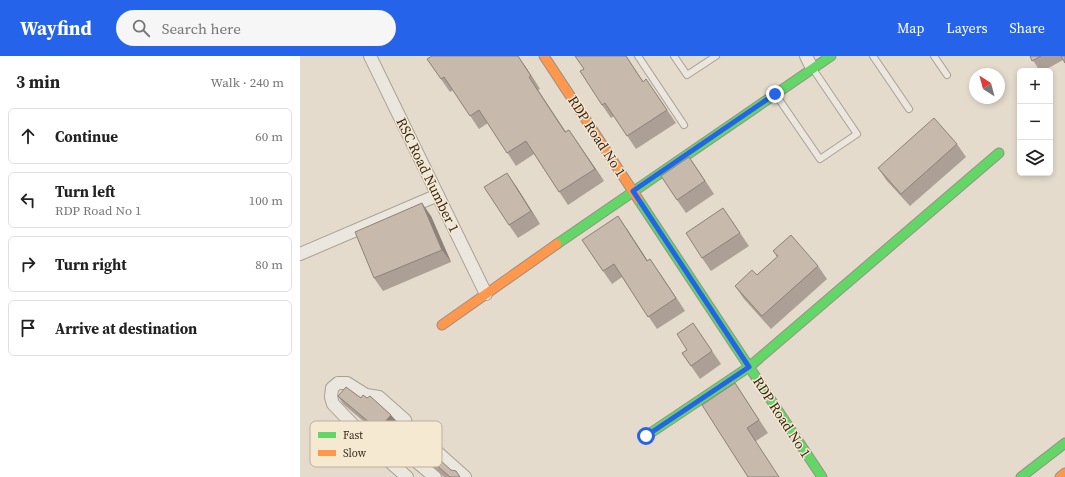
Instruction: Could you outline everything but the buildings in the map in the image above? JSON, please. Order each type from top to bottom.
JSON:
[{"type":"street","name":"RSC Road Number 1","points":[[370,56],[486,294]]},
{"type":"street","name":"RDP Road No 1","points":[[544,56],[822,477]]},
{"type":"street","points":[[806,56],[812,68]]},
{"type":"street","points":[[442,325],[633,191],[831,56]]},
{"type":"street","points":[[646,436],[749,367],[999,153]]},
{"type":"street","points":[[300,254],[438,195]]},
{"type":"street","points":[[349,421],[333,404],[331,397],[332,388],[338,383],[347,383],[366,394],[379,397],[405,421]]},
{"type":"street","points":[[1021,477],[1065,443]]},
{"type":"street","points":[[442,456],[465,477]]},
{"type":"street","points":[[393,467],[402,476]]},
{"type":"street","points":[[423,467],[435,477]]},
{"type":"street","points":[[1060,477],[1065,473]]},
{"type":"lane","points":[[638,56],[684,125]]},
{"type":"lane","points":[[674,56],[687,75],[716,56]]},
{"type":"lane","points":[[873,56],[909,109]]},
{"type":"lane","points":[[934,56],[947,75]]},
{"type":"lane","points":[[775,94],[820,159],[857,134],[812,68]]},
{"type":"traffic: fast","points":[[557,244],[831,56]]},
{"type":"traffic: fast","points":[[646,436],[749,367],[999,153]]},
{"type":"traffic: fast","points":[[638,199],[822,477]]},
{"type":"traffic: fast","points":[[1021,477],[1065,443]]},
{"type":"traffic: slow","points":[[544,56],[638,199]]},
{"type":"traffic: slow","points":[[442,325],[557,244]]},
{"type":"traffic: slow","points":[[1060,477],[1065,473]]},
{"type":"route","points":[[646,436],[749,367],[633,191],[775,94]]}]
